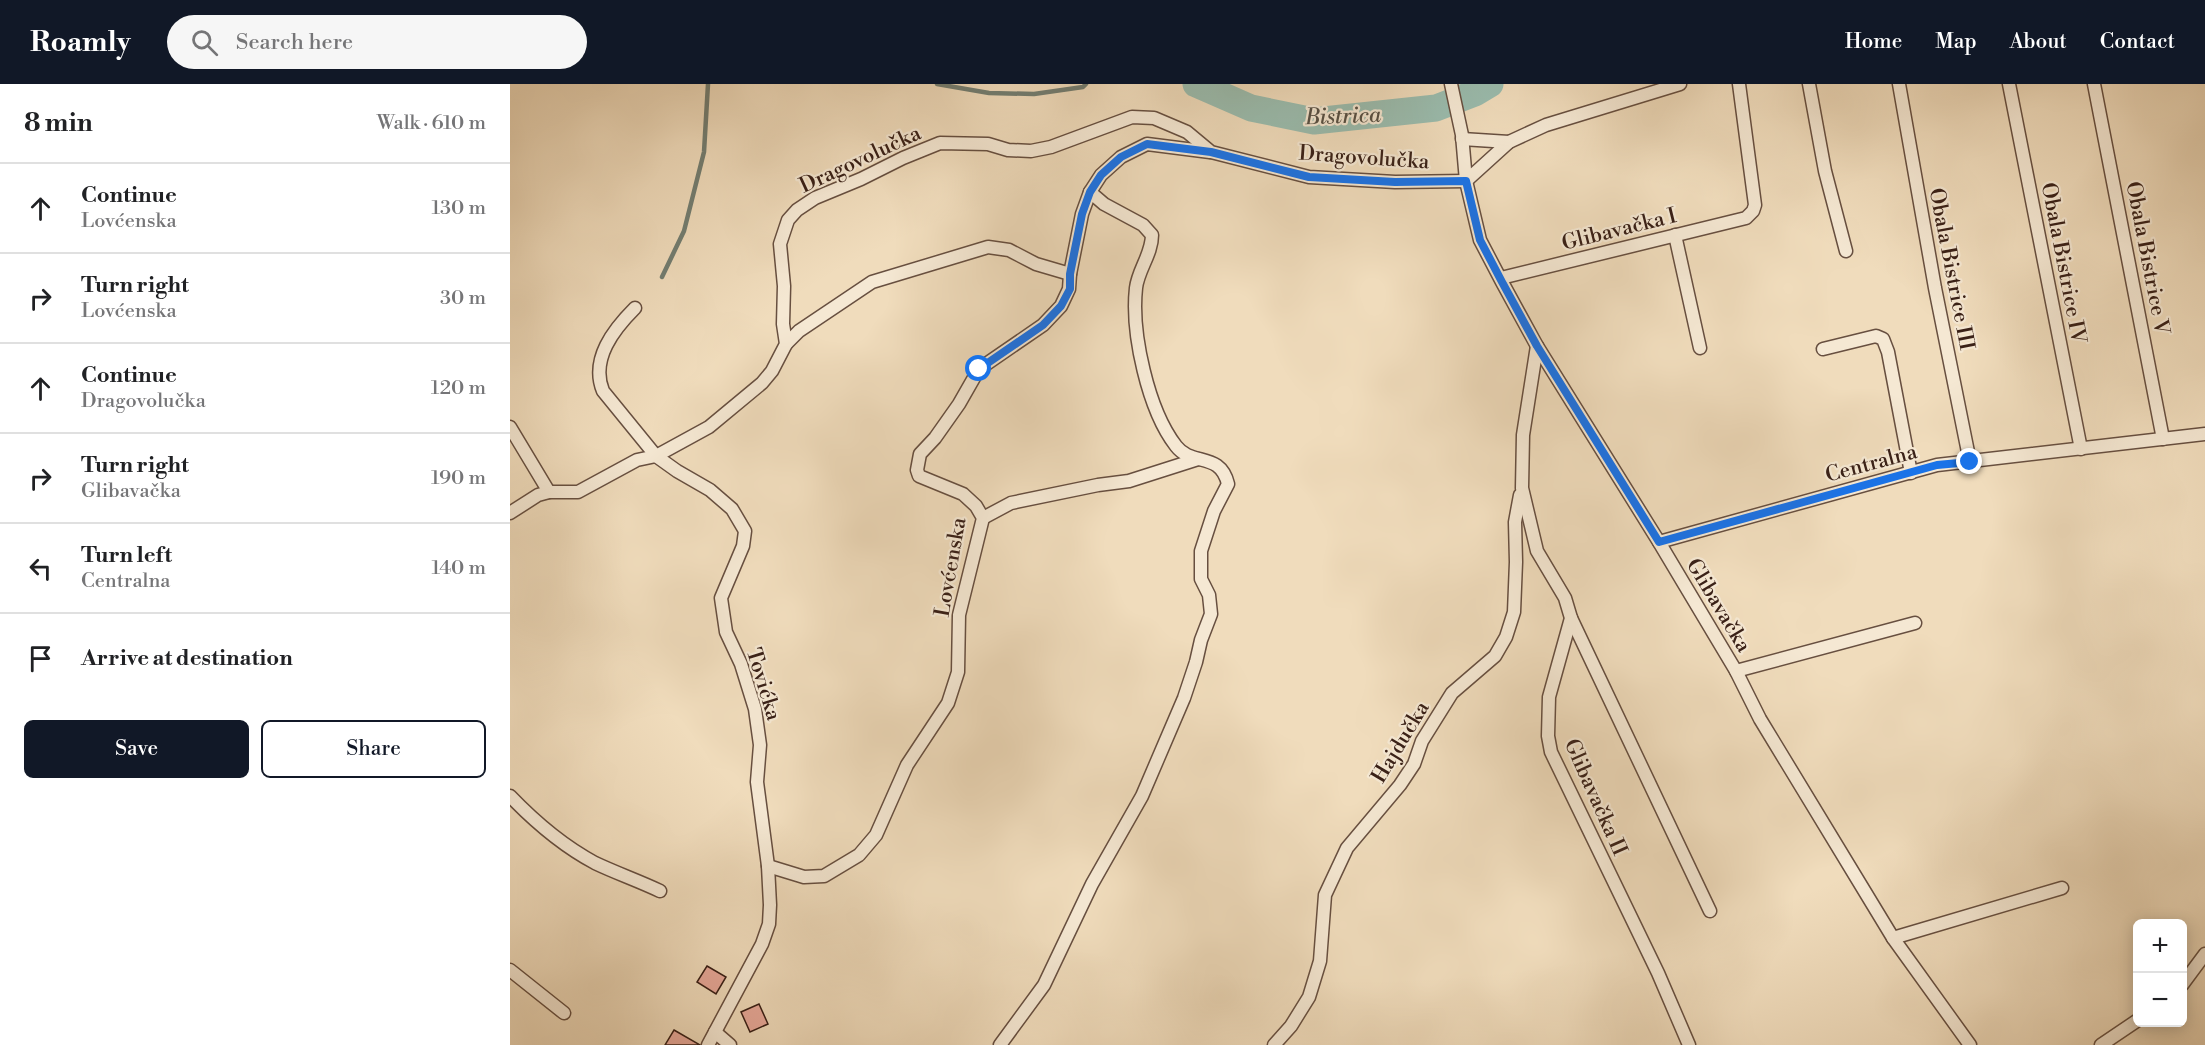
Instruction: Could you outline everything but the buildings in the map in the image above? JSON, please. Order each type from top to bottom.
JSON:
[{"type":"street","name":"Glibavačka","points":[[1451,84],[1462,137],[1466,181],[1480,240],[1537,346],[1659,542],[1736,671],[1760,719],[1893,938],[1970,1045]]},
{"type":"street","points":[[1466,181],[1509,142],[1546,125],[1680,84]]},
{"type":"street","name":"Glibavačka I","points":[[1501,278],[1746,218],[1753,212],[1755,205],[1739,84]]},
{"type":"street","points":[[1809,84],[1825,171],[1846,251]]},
{"type":"street","name":"Obala Bistrice III","points":[[1899,84],[1935,288],[1970,462]]},
{"type":"street","name":"Obala Bistrice IV","points":[[2009,84],[2080,449]]},
{"type":"street","name":"Obala Bistrice V","points":[[2094,84],[2163,439]]},
{"type":"street","name":"Dragovolučka","points":[[786,344],[780,244],[788,220],[796,210],[815,198],[940,143],[988,144],[1008,150],[1031,151],[1051,147],[1132,117],[1154,118],[1186,132],[1211,152],[1309,177],[1395,182],[1466,181]]},
{"type":"street","points":[[1462,137],[1509,142]]},
{"type":"street","name":"Lovćenska","points":[[768,866],[804,877],[824,876],[859,855],[876,835],[907,765],[948,703],[958,672],[959,615],[983,518],[976,506],[963,494],[919,476],[917,470],[920,454],[935,438],[959,404],[979,369],[1052,317],[1070,289],[1070,274],[1082,214],[1090,192],[1101,175],[1121,157],[1147,144],[1211,152]]},
{"type":"street","points":[[1000,1045],[1044,985],[1070,926],[1142,796],[1184,698],[1201,639],[1211,614],[1209,595],[1202,579],[1201,551],[1214,511],[1228,484],[1226,475],[1220,468],[1210,461],[1189,456],[1177,447],[1156,412],[1141,355],[1135,313],[1136,285],[1149,253],[1152,235],[1143,225],[1104,204],[1090,192]]},
{"type":"street","points":[[1675,235],[1700,348]]},
{"type":"street","points":[[510,513],[538,495],[549,492],[578,492],[637,460],[656,456],[709,427],[762,383],[772,371],[786,344],[799,331],[873,282],[988,247],[1009,250],[1036,264],[1070,274]]},
{"type":"street","points":[[635,308],[612,333],[604,349],[599,369],[599,381],[603,390],[656,456]]},
{"type":"street","points":[[1823,349],[1876,336],[1882,339],[1888,352],[1911,472]]},
{"type":"street","points":[[1537,346],[1523,435],[1522,488],[1537,551],[1565,598],[1571,618],[1710,911]]},
{"type":"street","points":[[510,427],[549,492]]},
{"type":"street","name":"Centralna","points":[[1659,542],[1937,465],[2205,434]]},
{"type":"street","name":"Tovićka","points":[[656,456],[717,496],[732,509],[745,531],[743,546],[721,598],[726,632],[741,664],[755,709],[760,745],[757,782],[768,866],[769,924],[762,944],[708,1045]]},
{"type":"street","points":[[983,518],[1011,503],[1129,481],[1199,459]]},
{"type":"street","name":"Hajdučka","points":[[1274,1045],[1291,1026],[1309,997],[1320,961],[1325,895],[1347,848],[1405,778],[1414,764],[1422,741],[1452,693],[1495,656],[1506,637],[1514,612],[1515,522],[1522,488]]},
{"type":"street","name":"Glibavačka II","points":[[1571,618],[1549,697],[1548,736],[1551,752],[1658,973],[1689,1045]]},
{"type":"street","points":[[1736,671],[1915,623]]},
{"type":"street","points":[[510,796],[535,821],[571,848],[594,862],[660,891]]},
{"type":"street","points":[[1893,938],[2062,888]]},
{"type":"street","points":[[2187,978],[2205,954]]},
{"type":"street","points":[[510,970],[564,1013]]},
{"type":"street","points":[[2101,1045],[2133,1023]]},
{"type":"street","points":[[715,1032],[730,1045]]},
{"type":"waterway","points":[[662,277],[684,231],[704,152],[708,84]]},
{"type":"waterway","points":[[937,84],[989,93],[1034,94],[1083,87],[1086,84]]},
{"type":"waterway","name":"Bistrica","points":[[1196,84],[1251,108],[1314,121],[1436,108],[1475,93],[1490,84]]},
{"type":"route","points":[[979,369],[1043,325],[1061,306],[1070,289],[1070,274],[1082,214],[1090,192],[1101,175],[1121,157],[1147,144],[1211,152],[1309,177],[1395,182],[1466,181],[1480,240],[1502,282],[1537,346],[1659,542],[1937,465],[1970,462]]}]
